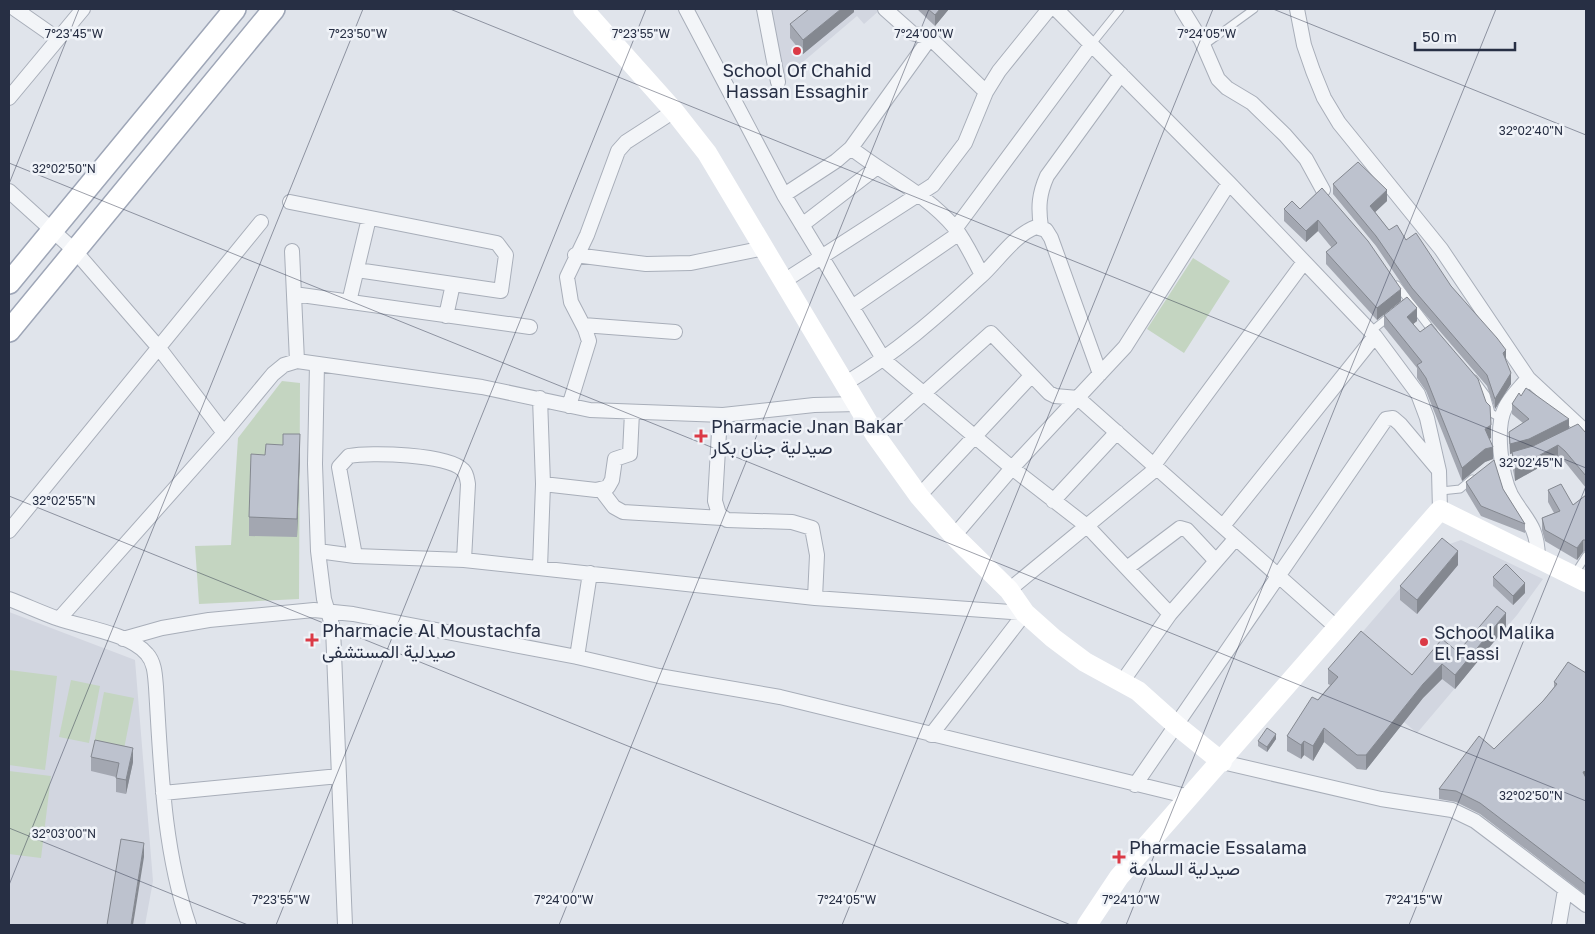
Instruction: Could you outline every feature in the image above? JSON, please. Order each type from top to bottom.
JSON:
[{"type":"main road","points":[[9,283],[236,9]]},
{"type":"main road","points":[[9,331],[274,9]]},
{"type":"street","points":[[15,9],[58,38]]},
{"type":"street","points":[[9,98],[83,9]]},
{"type":"street","points":[[584,9],[674,111],[706,153],[876,436],[919,496],[954,536],[1009,590],[1025,613],[1069,651],[1138,691],[1176,726],[1222,762],[1381,799],[1463,814],[1475,821],[1586,905]]},
{"type":"street","points":[[688,9],[784,195],[884,360],[1012,468],[1088,526],[1170,614]]},
{"type":"street","points":[[764,9],[778,82]]},
{"type":"street","points":[[885,9],[912,32],[930,38],[986,92]]},
{"type":"street","points":[[784,281],[933,185],[965,143],[986,92],[999,71],[1049,9]]},
{"type":"street","points":[[1056,9],[1229,183],[1373,334],[1418,394],[1427,418],[1439,471],[1441,500],[1222,762],[1119,877],[1087,925]]},
{"type":"street","points":[[1182,9],[1203,46],[1218,79],[1227,88],[1252,103],[1285,135],[1306,159],[1326,194]]},
{"type":"street","points":[[1297,9],[1304,46],[1313,72],[1331,111],[1364,156],[1412,210],[1441,249],[1528,378],[1581,431]]},
{"type":"street","points":[[784,195],[836,161],[851,148],[930,38]]},
{"type":"street","points":[[852,308],[957,232],[1091,45]]},
{"type":"street","points":[[1041,227],[1038,206],[1040,193],[1048,176],[1121,74]]},
{"type":"street","points":[[569,406],[588,346],[589,336],[571,302],[567,277],[587,235],[618,151],[626,142],[674,111]]},
{"type":"street","points":[[851,148],[876,168],[920,195],[957,232],[982,275]]},
{"type":"street","points":[[802,226],[876,168]]},
{"type":"street","points":[[954,536],[1012,468],[1124,348],[1229,183]]},
{"type":"street","points":[[9,192],[54,230],[75,251],[159,348],[224,433]]},
{"type":"street","points":[[290,202],[497,243],[506,255],[501,291],[357,270]]},
{"type":"street","points":[[349,302],[369,218]]},
{"type":"street","points":[[9,531],[261,222]]},
{"type":"street","points":[[846,384],[884,360],[982,275],[1031,229],[1041,227],[1046,230],[1051,238],[1100,374]]},
{"type":"street","points":[[576,255],[646,264],[691,263],[764,248]]},
{"type":"street","points":[[292,251],[297,361]]},
{"type":"street","points":[[1009,590],[1088,526],[1155,467],[1304,262]]},
{"type":"street","points":[[446,316],[453,284]]},
{"type":"street","points":[[294,294],[530,328]]},
{"type":"street","points":[[584,326],[675,332]]},
{"type":"street","points":[[876,436],[991,333],[1031,376],[1055,396],[1078,398],[1336,627]]},
{"type":"street","points":[[1223,526],[1373,334]]},
{"type":"street","points":[[59,619],[224,433],[273,374],[284,364],[297,361],[317,364],[540,398],[590,410],[720,415],[814,405],[858,404]]},
{"type":"street","points":[[317,364],[315,464],[318,551],[324,599],[330,612],[333,628],[345,925]]},
{"type":"street","points":[[919,496],[1031,376]]},
{"type":"street","points":[[1528,378],[1505,407],[1502,418],[1502,462],[1504,475],[1511,494],[1535,532],[1538,557]]},
{"type":"street","points":[[540,398],[544,484],[540,568]]},
{"type":"street","points":[[544,484],[601,490],[608,487],[612,482],[615,459],[630,454],[632,412]]},
{"type":"street","points":[[720,415],[715,501],[717,511],[722,518]]},
{"type":"street","points":[[1135,785],[1386,420],[1393,418],[1400,424],[1439,471]]},
{"type":"street","points":[[1053,501],[1117,432]]},
{"type":"street","points":[[355,556],[339,467],[349,456],[371,454],[447,461],[463,469],[467,476],[468,484],[464,560]]},
{"type":"street","points":[[601,490],[614,507],[623,512],[722,518],[738,522],[792,522],[812,528],[816,555],[815,598]]},
{"type":"street","points":[[1441,500],[1538,557],[1580,578]]},
{"type":"street","points":[[1127,568],[1180,528],[1187,530],[1216,561]]},
{"type":"street","points":[[1122,682],[1170,614],[1236,538]]},
{"type":"street","points":[[318,551],[355,556],[464,560],[815,598],[1025,613]]},
{"type":"street","points":[[577,657],[590,573]]},
{"type":"street","points":[[9,599],[59,619],[123,639],[147,653],[154,668],[169,847],[179,895],[189,925]]},
{"type":"street","points":[[123,639],[162,628],[210,620],[314,610],[379,618],[577,657],[659,676],[780,697],[1190,797]]},
{"type":"street","points":[[931,735],[1025,613]]},
{"type":"street","points":[[163,793],[340,776]]},
{"type":"street","points":[[1559,925],[1565,890]]},
{"type":"lane","points":[[1091,45],[1120,9]]},
{"type":"lane","points":[[1203,46],[1254,9]]},
{"type":"lane","points":[[1390,276],[1408,302],[1438,338]]},
{"type":"lane","points":[[1400,308],[1408,302]]},
{"type":"lane","points":[[1373,334],[1393,314]]},
{"type":"lane","points":[[1466,370],[1483,389],[1491,413],[1502,418]]},
{"type":"lane","points":[[1441,500],[1460,489],[1481,472]]},
{"type":"lane","points":[[1580,578],[1586,556]]},
{"type":"shaded area","name":"School Of Chahid Hassan Essaghir","points":[[769,9],[881,9],[864,24],[857,16],[784,78]]},
{"type":"shaded area","name":"School Malika El Fassi","points":[[1461,540],[1543,579],[1517,615],[1417,733],[1335,664],[1433,550]]},
{"type":"shaded area","points":[[9,612],[135,660],[153,881],[145,925],[9,925]]},
{"type":"green space","points":[[1193,258],[1230,281],[1184,353],[1147,329]]},
{"type":"green space","points":[[282,381],[300,383],[299,599],[199,604],[195,546],[231,545],[238,438]]},
{"type":"green space","points":[[9,670],[57,676],[45,770],[9,765]]},
{"type":"green space","points":[[71,680],[100,686],[89,743],[59,737]]},
{"type":"green space","points":[[104,692],[134,698],[123,754],[93,749]]},
{"type":"green space","points":[[9,771],[51,776],[41,858],[9,854]]},
{"type":"building","points":[[809,9],[841,9],[803,40],[790,24]]},
{"type":"building","points":[[928,9],[940,9],[935,15]]},
{"type":"building","points":[[1358,162],[1387,190],[1370,206],[1389,230],[1397,225],[1406,240],[1416,233],[1451,286],[1506,350],[1503,353],[1511,373],[1495,399],[1487,375],[1412,288],[1376,236],[1333,184]]},
{"type":"building","points":[[1322,188],[1368,241],[1401,289],[1377,308],[1326,252],[1337,243],[1318,220],[1306,231],[1284,209],[1292,201],[1300,209]]},
{"type":"building","points":[[1407,297],[1417,308],[1407,317],[1420,332],[1431,324],[1478,379],[1486,402],[1490,406],[1491,425],[1485,429],[1493,447],[1485,449],[1462,468],[1426,378],[1417,365],[1422,362],[1384,315]]},
{"type":"building","points":[[1526,388],[1569,419],[1529,439],[1510,444],[1509,432],[1529,419],[1512,404],[1519,393],[1521,396]]},
{"type":"building","points":[[1578,424],[1586,433],[1586,476],[1558,445],[1515,469],[1512,452],[1533,446]]},
{"type":"building","points":[[283,434],[300,434],[297,519],[249,517],[251,454],[265,455],[266,444],[283,445]]},
{"type":"building","points":[[1494,460],[1503,489],[1525,524],[1481,506],[1466,482]]},
{"type":"building","points":[[1561,484],[1573,505],[1586,495],[1586,540],[1583,540],[1577,548],[1545,530],[1542,518],[1560,511],[1548,490]]},
{"type":"building","points":[[1442,538],[1458,551],[1417,600],[1400,586]]},
{"type":"building","points":[[1506,564],[1525,583],[1513,596],[1493,577]]},
{"type":"building","points":[[1497,606],[1506,613],[1455,675],[1442,664],[1423,684],[1366,755],[1357,755],[1324,728],[1313,746],[1304,741],[1301,745],[1287,736],[1312,697],[1318,700],[1338,677],[1328,669],[1361,631],[1412,675],[1442,639],[1458,652]]},
{"type":"building","points":[[1568,662],[1586,673],[1586,771],[1583,772],[1586,778],[1586,884],[1480,803],[1456,791],[1439,789],[1479,736],[1494,749],[1543,701],[1557,684],[1554,682]]},
{"type":"building","points":[[1267,728],[1276,734],[1267,747],[1258,741]]},
{"type":"building","points":[[95,740],[133,748],[126,780],[116,778],[119,763],[91,757]]},
{"type":"building","points":[[121,839],[144,843],[131,925],[107,925]]},
{"type":"place","name":"School Of Chahid Hassan Essaghir","points":[[797,51]]},
{"type":"place","name":"Pharmacie Jnan Bakar صيدلية جنان بكار","points":[[701,436]]},
{"type":"place","name":"Pharmacie Al Moustachfa صيدلية المستشفى","points":[[312,640]]},
{"type":"place","name":"School Malika El Fassi","points":[[1424,642]]},
{"type":"place","name":"Pharmacie Essalama صيدلية السلامة","points":[[1119,857]]}]
